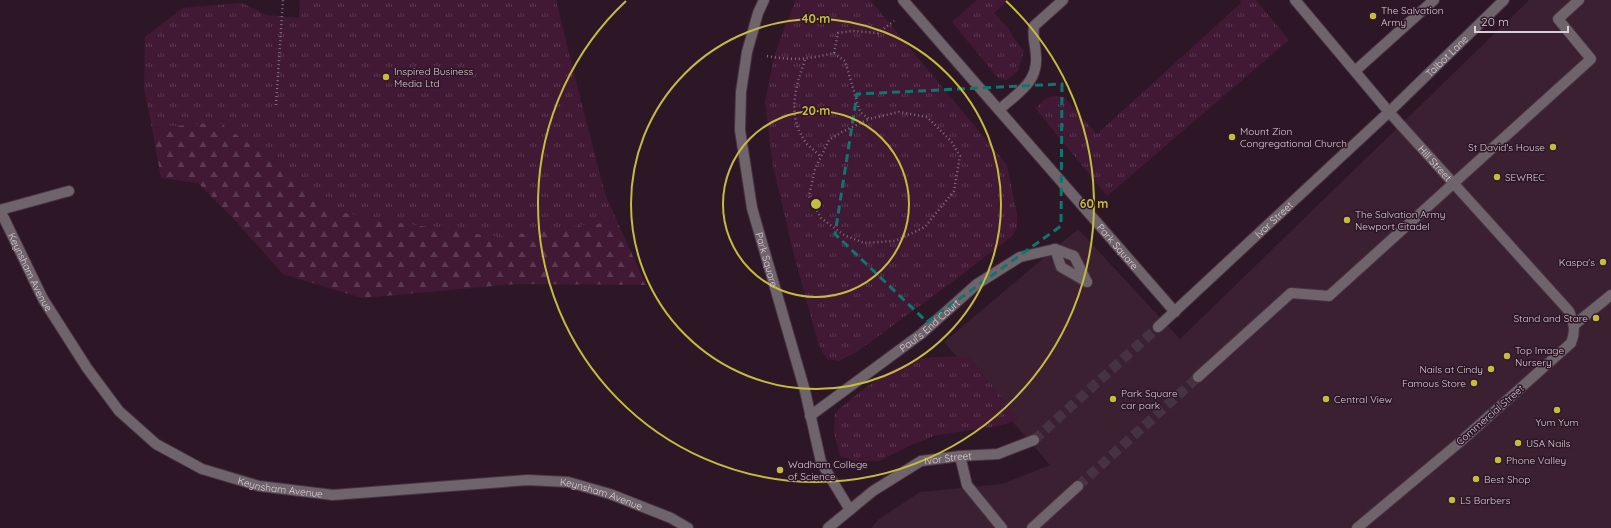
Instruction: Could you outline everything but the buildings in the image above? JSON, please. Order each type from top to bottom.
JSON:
[{"type":"street","name":"Park Square","points":[[764,0],[758,13],[747,52],[741,92],[740,130],[752,208],[805,391],[821,462],[850,510]]},
{"type":"street","name":"Park Square","points":[[903,0],[1175,312]]},
{"type":"street","points":[[999,110],[1024,88],[1034,76],[1036,58],[1033,41],[1034,26],[1063,0]]},
{"type":"street","name":"Hill Street","points":[[1295,0],[1389,112],[1454,182],[1569,311],[1574,325]]},
{"type":"street","points":[[1355,71],[1434,0]]},
{"type":"street","name":"Talbot Lane","points":[[1389,112],[1504,0]]},
{"type":"street","points":[[1198,377],[1291,293],[1329,296],[1591,59],[1558,19],[1580,0]]},
{"type":"street","name":"Ivor Street","points":[[1158,327],[1389,112]]},
{"type":"street","name":"Keynsham Avenue","points":[[70,191],[0,210],[43,299],[87,368],[119,411],[156,444],[202,469],[259,486],[333,495],[528,480],[568,482],[610,494],[671,518],[688,528]]},
{"type":"street","points":[[1054,249],[1074,256],[1087,282],[1061,267],[1054,249]]},
{"type":"street","name":"Paul's End Court","points":[[810,416],[921,334],[977,284],[1020,257],[1054,249]]},
{"type":"street","points":[[1574,325],[1611,295]]},
{"type":"street","name":"Commercial Street","points":[[1357,528],[1460,442],[1571,343],[1574,334],[1574,325]]},
{"type":"street","name":"Ivor Street","points":[[828,528],[873,491],[921,462],[960,456],[998,454],[1034,440]]},
{"type":"street","points":[[960,456],[966,485],[1002,528]]},
{"type":"street","points":[[1032,528],[1078,486]]},
{"type":"path","points":[[276,105],[283,0]]},
{"type":"path","points":[[834,53],[838,33],[852,31],[878,33],[910,8]]},
{"type":"path","points":[[747,52],[781,59],[805,59],[834,53],[845,61],[860,112],[869,119]]},
{"type":"path","points":[[805,59],[795,91],[795,122],[807,144],[821,156]]},
{"type":"path","points":[[899,112],[927,117],[951,140],[960,156],[954,191],[925,227],[895,241],[864,243],[844,236],[821,218],[809,196],[815,169],[829,140],[869,119],[899,112]]},
{"type":"highlighted area","points":[[1062,84],[1061,226],[927,322],[835,234],[857,94]]},
{"type":"shaded area","points":[[1529,0],[1611,0],[1611,528],[871,528],[879,519],[920,492],[1002,484],[1050,465],[944,342],[1078,229],[1180,339]]},
{"type":"green space","points":[[300,0],[556,0],[605,194],[617,221],[498,237],[394,222],[335,211],[294,175],[218,122],[152,128],[144,88],[145,37],[183,8],[242,3],[267,15],[299,18]]},
{"type":"green space","points":[[796,0],[870,0],[1007,165],[1017,214],[1017,228],[1012,236],[858,351],[839,361],[827,359],[819,346],[794,255],[773,166],[765,102],[774,57]]},
{"type":"green space","points":[[977,0],[1008,0],[994,13],[1009,29],[1012,36],[1024,51],[1018,71],[1006,80],[998,78],[952,22]]},
{"type":"green space","points":[[1240,0],[1256,0],[1289,40],[1107,196],[1036,109],[1045,99],[1055,96],[1064,97],[1097,134],[1241,3]]},
{"type":"green space","points":[[218,122],[294,175],[335,211],[394,222],[498,237],[617,221],[646,285],[516,284],[362,298],[283,274],[232,217],[198,183],[161,178],[152,128]]},
{"type":"green space","points":[[938,357],[970,357],[1019,419],[999,426],[937,435],[911,445],[879,461],[854,461],[840,456],[834,433],[835,413],[866,387],[902,365],[915,361]]},
{"type":"tunnel","points":[[1034,440],[1158,327]]},
{"type":"tunnel","points":[[1078,486],[1198,377]]},
{"type":"place","name":"The Salvation Army","points":[[1373,16]]},
{"type":"place","name":"Inspired Business Media Ltd","points":[[386,77]]},
{"type":"place","name":"Mount Zion Congregational Church","points":[[1232,137]]},
{"type":"place","name":"St David's House","points":[[1553,147]]},
{"type":"place","name":"SEWREC","points":[[1497,177]]},
{"type":"place","name":"The Salvation Army Newport Citadel","points":[[1347,220]]},
{"type":"place","name":"Kaspa's","points":[[1603,262]]},
{"type":"place","name":"Stand and Stare","points":[[1596,318]]},
{"type":"place","name":"Top Image Nursery","points":[[1507,356]]},
{"type":"place","name":"Nails at Cindy","points":[[1491,369]]},
{"type":"place","name":"Famous Store","points":[[1474,383]]},
{"type":"place","name":"Park Square car park","points":[[1113,399]]},
{"type":"place","name":"Central View","points":[[1326,399]]},
{"type":"place","name":"Yum Yum","points":[[1557,410]]},
{"type":"place","name":"USA Nails","points":[[1518,443]]},
{"type":"place","name":"Phone Valley","points":[[1498,460]]},
{"type":"place","name":"Wadham College of Science","points":[[780,470]]},
{"type":"place","name":"Best Shop","points":[[1476,479]]},
{"type":"place","name":"LS Barbers","points":[[1452,500]]}]
